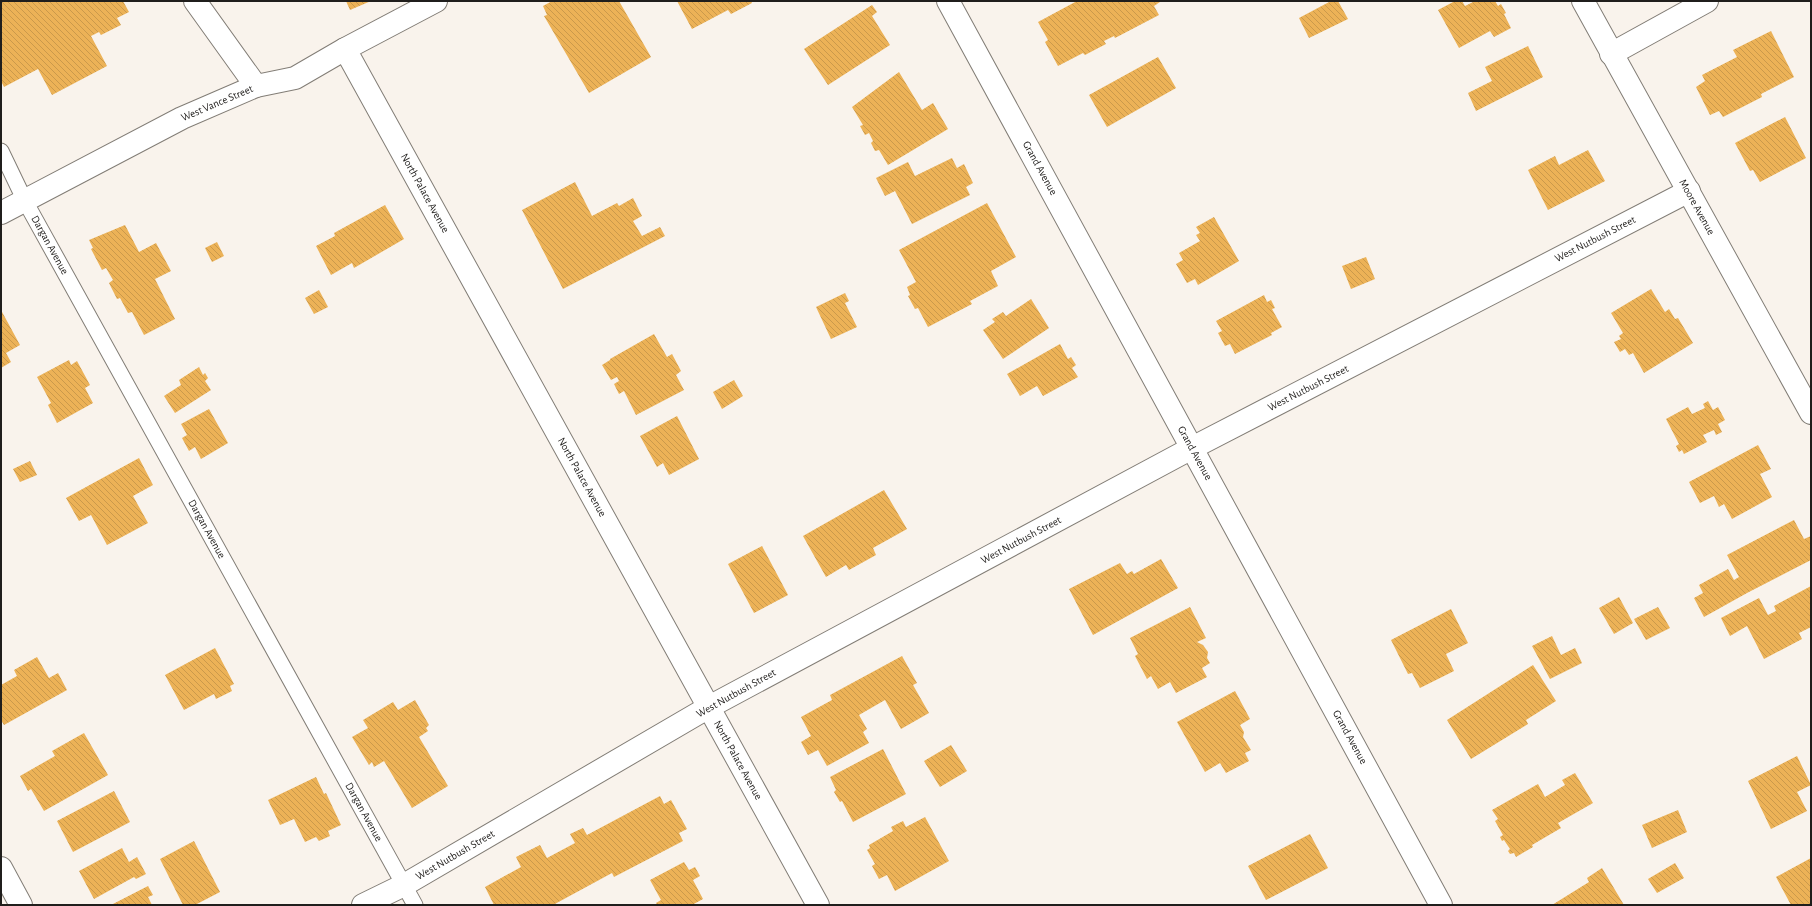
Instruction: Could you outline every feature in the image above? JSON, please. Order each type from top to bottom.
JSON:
[{"type":"street","points":[[195,1],[256,86]]},
{"type":"street","name":"West Vance Street","points":[[1,213],[182,118],[256,86],[295,78],[345,49],[436,1]]},
{"type":"street","name":"Grand Avenue","points":[[948,1],[1441,905]]},
{"type":"street","name":"Moore Avenue","points":[[1583,1],[1811,413]]},
{"type":"street","points":[[1611,54],[1707,1]]},
{"type":"street","name":"North Palace Avenue","points":[[345,49],[818,905]]},
{"type":"street","name":"West Nutbush Street","points":[[363,905],[404,885],[709,706],[1192,448],[1689,191]]},
{"type":"street","points":[[1,868],[21,905]]},
{"type":"lane","name":"Dargan Avenue","points":[[1,151],[25,201],[415,905]]},
{"type":"building","points":[[1,1],[123,1],[129,12],[117,18],[121,25],[101,35],[99,32],[91,36],[107,66],[52,95],[38,69],[4,87],[1,81]]},
{"type":"building","points":[[346,1],[371,1],[350,10]]},
{"type":"building","points":[[552,1],[619,1],[651,57],[589,93],[544,16],[547,15],[543,6]]},
{"type":"building","points":[[677,1],[751,1],[752,3],[731,14],[728,10],[692,29]]},
{"type":"building","points":[[1077,1],[1159,1],[1160,2],[1154,6],[1159,15],[1115,38],[1114,36],[1104,41],[1106,44],[1085,55],[1083,53],[1058,66],[1045,42],[1048,40],[1038,22]]},
{"type":"building","points":[[1331,1],[1338,1],[1348,19],[1309,38],[1299,18]]},
{"type":"building","points":[[1455,1],[1462,1],[1465,6],[1475,1],[1495,1],[1498,6],[1501,4],[1511,28],[1494,37],[1490,31],[1459,48],[1438,10]]},
{"type":"building","points":[[872,5],[877,12],[872,16],[890,45],[828,85],[804,49]]},
{"type":"building","points":[[1771,31],[1794,77],[1761,94],[1762,97],[1723,117],[1719,111],[1710,115],[1696,87],[1705,81],[1702,75],[1737,57],[1733,50]]},
{"type":"building","points":[[1528,46],[1543,77],[1476,111],[1468,93],[1492,81],[1485,67]]},
{"type":"building","points":[[1158,57],[1176,88],[1107,127],[1089,95]]},
{"type":"building","points":[[899,72],[922,110],[933,103],[948,129],[888,165],[879,150],[875,151],[871,143],[873,141],[869,133],[865,135],[860,126],[863,125],[852,107]]},
{"type":"building","points":[[1785,117],[1806,158],[1760,182],[1753,170],[1750,171],[1735,143]]},
{"type":"building","points":[[1588,150],[1605,181],[1548,210],[1528,170],[1555,156],[1559,165]]},
{"type":"building","points":[[952,158],[957,168],[964,164],[973,183],[966,187],[970,195],[912,224],[895,191],[885,196],[876,178],[908,162],[915,176]]},
{"type":"building","points":[[575,182],[592,216],[617,203],[619,206],[633,198],[642,216],[633,221],[642,236],[660,227],[665,236],[563,289],[522,210]]},
{"type":"building","points":[[987,203],[1016,257],[991,271],[998,286],[970,301],[972,304],[928,327],[918,308],[915,309],[908,296],[910,295],[907,287],[916,282],[899,250]]},
{"type":"building","points":[[385,205],[404,239],[354,268],[352,263],[331,275],[316,246],[335,236],[334,233]]},
{"type":"building","points":[[1214,217],[1239,261],[1198,285],[1195,279],[1187,283],[1176,264],[1183,260],[1179,253],[1200,241],[1196,235],[1200,233],[1196,227]]},
{"type":"building","points":[[125,225],[139,252],[156,243],[171,271],[155,279],[175,319],[144,335],[132,312],[128,313],[120,298],[117,299],[109,283],[113,280],[106,268],[102,270],[91,249],[93,248],[89,240]]},
{"type":"building","points":[[217,242],[224,256],[212,262],[205,248]]},
{"type":"building","points":[[1366,257],[1375,279],[1351,289],[1342,266]]},
{"type":"building","points":[[1651,289],[1665,312],[1669,309],[1675,319],[1678,318],[1693,343],[1644,373],[1633,353],[1629,355],[1625,349],[1620,352],[1614,342],[1621,339],[1619,336],[1623,333],[1611,313]]},
{"type":"building","points":[[319,290],[328,307],[314,314],[305,298]]},
{"type":"building","points":[[845,293],[849,301],[845,303],[857,327],[831,339],[816,307]]},
{"type":"building","points":[[1264,295],[1267,302],[1271,300],[1275,308],[1272,309],[1282,327],[1271,333],[1272,335],[1235,354],[1230,344],[1225,346],[1218,333],[1222,331],[1216,321]]},
{"type":"building","points":[[1031,299],[1049,328],[1003,359],[983,330],[995,322],[992,319],[1003,312],[1006,316]]},
{"type":"building","points":[[1,310],[20,345],[6,353],[11,362],[1,368]]},
{"type":"building","points":[[654,334],[667,357],[672,354],[681,371],[676,375],[684,390],[636,415],[624,391],[619,394],[614,384],[619,381],[617,377],[611,380],[602,365]]},
{"type":"building","points":[[1060,344],[1068,359],[1071,357],[1076,365],[1072,368],[1078,377],[1043,396],[1037,386],[1020,396],[1007,374]]},
{"type":"building","points":[[69,360],[71,365],[77,361],[90,385],[85,388],[93,403],[57,423],[48,405],[51,403],[37,377]]},
{"type":"building","points":[[199,367],[203,375],[205,373],[208,378],[205,381],[211,390],[175,413],[164,396],[181,385],[179,380]]},
{"type":"building","points":[[734,380],[743,396],[722,409],[713,392]]},
{"type":"building","points":[[1708,401],[1713,410],[1718,407],[1725,420],[1718,424],[1722,432],[1716,435],[1714,430],[1703,435],[1707,442],[1684,454],[1682,450],[1679,452],[1676,446],[1679,444],[1666,419],[1688,407],[1692,414],[1705,408],[1703,404]]},
{"type":"building","points":[[209,409],[228,443],[201,459],[195,447],[189,451],[182,438],[187,435],[181,424]]},
{"type":"building","points":[[677,416],[699,459],[669,475],[663,463],[657,467],[640,436]]},
{"type":"building","points":[[1758,445],[1771,469],[1760,474],[1772,497],[1732,519],[1724,504],[1719,507],[1714,496],[1700,503],[1689,482]]},
{"type":"building","points":[[139,458],[153,485],[133,496],[148,523],[107,545],[91,515],[79,521],[66,498]]},
{"type":"building","points":[[30,461],[37,475],[20,482],[13,469]]},
{"type":"building","points":[[884,490],[907,529],[873,548],[876,555],[849,570],[846,565],[826,577],[803,536]]},
{"type":"building","points":[[1794,520],[1804,539],[1811,536],[1811,560],[1704,617],[1694,598],[1703,593],[1699,585],[1728,569],[1734,580],[1739,577],[1727,555]]},
{"type":"building","points":[[762,546],[788,595],[754,613],[728,564]]},
{"type":"building","points":[[1161,559],[1178,588],[1093,635],[1069,589],[1120,563],[1127,574],[1132,571],[1134,574]]},
{"type":"building","points":[[1811,586],[1811,627],[1799,633],[1802,639],[1764,659],[1747,626],[1730,636],[1721,618],[1759,598],[1768,615],[1776,611],[1774,606]]},
{"type":"building","points":[[1619,597],[1633,623],[1614,634],[1599,608]]},
{"type":"building","points":[[1190,607],[1206,638],[1197,642],[1203,645],[1208,652],[1207,658],[1210,663],[1202,668],[1207,677],[1176,693],[1170,682],[1158,689],[1151,676],[1147,679],[1135,656],[1138,654],[1130,638]]},
{"type":"building","points":[[1658,607],[1670,628],[1646,640],[1634,619]]},
{"type":"building","points":[[1451,609],[1468,643],[1446,654],[1454,671],[1420,688],[1412,673],[1408,674],[1391,640]]},
{"type":"building","points":[[1552,636],[1561,655],[1575,648],[1582,663],[1550,679],[1532,646]]},
{"type":"building","points":[[215,648],[234,684],[230,686],[232,691],[216,699],[214,694],[184,710],[165,675]]},
{"type":"building","points":[[902,656],[917,683],[913,685],[929,713],[901,729],[885,700],[859,715],[867,729],[863,732],[869,743],[827,766],[818,750],[808,755],[801,742],[811,736],[801,717],[832,700],[830,695]]},
{"type":"building","points":[[37,657],[49,678],[58,673],[67,690],[4,725],[1,720],[1,685],[17,676],[14,670]]},
{"type":"building","points":[[1533,665],[1556,701],[1526,720],[1528,724],[1471,759],[1447,720]]},
{"type":"building","points":[[1235,691],[1250,719],[1240,725],[1244,732],[1243,737],[1251,750],[1245,753],[1249,761],[1226,773],[1220,763],[1205,772],[1177,722]]},
{"type":"building","points":[[415,700],[429,725],[426,728],[428,731],[419,737],[448,786],[412,808],[384,761],[374,767],[372,762],[369,765],[352,737],[368,728],[363,720],[393,702],[398,710]]},
{"type":"building","points":[[84,733],[108,775],[44,811],[31,789],[28,791],[20,776],[55,756],[52,751]]},
{"type":"building","points":[[951,745],[967,771],[940,787],[924,761]]},
{"type":"building","points":[[883,749],[906,794],[853,822],[842,801],[840,802],[834,792],[836,790],[830,777]]},
{"type":"building","points":[[1797,756],[1811,785],[1797,792],[1807,811],[1771,829],[1748,781]]},
{"type":"building","points":[[1575,773],[1593,803],[1558,823],[1561,828],[1532,845],[1533,847],[1516,857],[1514,853],[1510,854],[1508,851],[1510,849],[1500,837],[1503,835],[1495,821],[1498,819],[1492,810],[1538,784],[1545,797],[1565,785],[1562,780]]},
{"type":"building","points":[[316,777],[324,794],[326,793],[341,825],[328,831],[330,836],[319,841],[316,837],[305,842],[294,819],[280,825],[268,800]]},
{"type":"building","points":[[114,791],[130,822],[73,852],[57,821]]},
{"type":"building","points":[[660,796],[664,804],[671,800],[687,829],[679,833],[683,841],[614,877],[612,873],[553,905],[494,905],[485,887],[521,867],[516,857],[540,845],[547,858],[575,843],[570,834],[583,828],[587,835]]},
{"type":"building","points":[[1678,810],[1687,832],[1652,848],[1642,825]]},
{"type":"building","points":[[925,817],[949,861],[895,891],[887,875],[879,879],[872,866],[875,864],[867,850],[870,848],[869,845],[893,831],[891,827],[903,821],[906,827]]},
{"type":"building","points":[[1310,834],[1328,868],[1266,900],[1248,866]]},
{"type":"building","points":[[194,841],[220,892],[195,905],[183,905],[160,859]]},
{"type":"building","points":[[122,848],[129,862],[137,857],[146,874],[136,879],[134,877],[94,899],[79,871]]},
{"type":"building","points":[[1811,858],[1811,905],[1791,905],[1776,877]]},
{"type":"building","points":[[684,862],[689,870],[695,867],[700,876],[693,880],[703,899],[692,905],[657,905],[656,903],[661,900],[650,880]]},
{"type":"building","points":[[1675,863],[1684,878],[1657,893],[1648,879]]},
{"type":"building","points":[[1602,868],[1624,905],[1552,905],[1589,882],[1587,878]]},
{"type":"building","points":[[148,886],[153,895],[148,897],[152,905],[111,905]]}]
